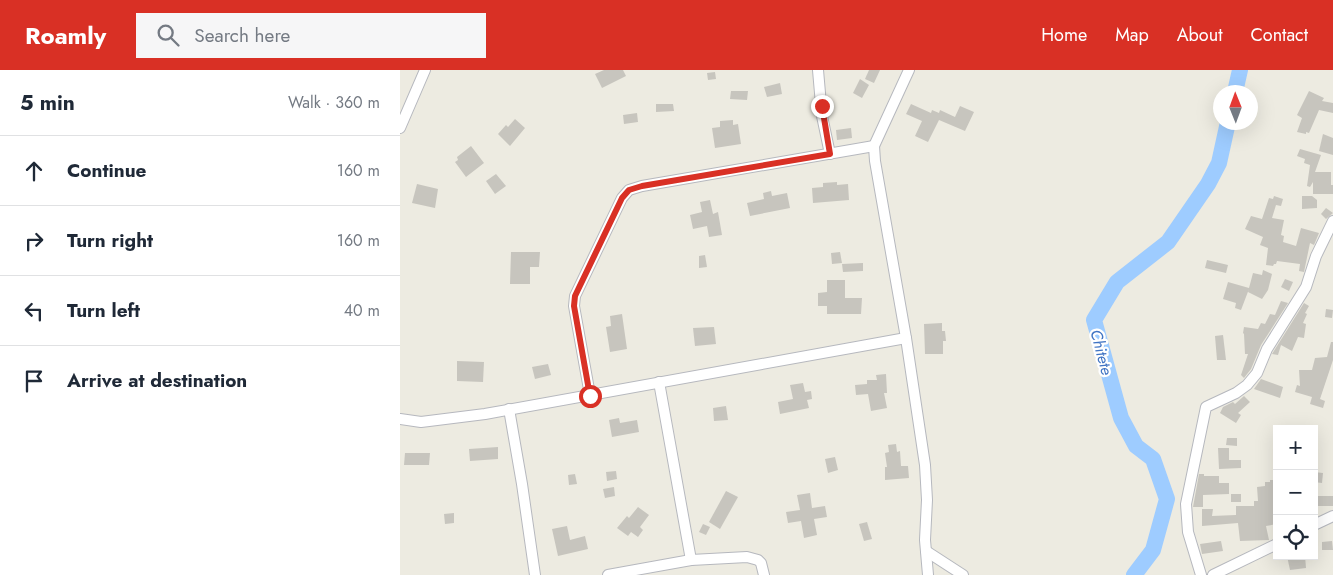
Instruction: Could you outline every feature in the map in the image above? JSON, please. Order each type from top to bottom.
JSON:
[{"type":"street","points":[[400,128],[425,70]]},
{"type":"street","points":[[818,70],[822,116],[830,154]]},
{"type":"street","points":[[909,70],[874,146],[925,465],[928,575]]},
{"type":"street","points":[[590,396],[574,306],[575,296],[622,198],[629,190],[642,186],[874,146]]},
{"type":"street","points":[[1202,575],[1188,532],[1186,504],[1206,407],[1236,393],[1247,385],[1256,372],[1267,349],[1306,287],[1316,256],[1333,221]]},
{"type":"street","points":[[400,419],[421,422],[449,420],[906,338]]},
{"type":"street","points":[[659,382],[691,560]]},
{"type":"street","points":[[509,409],[535,575]]},
{"type":"street","points":[[1318,523],[1333,516]]},
{"type":"street","points":[[1213,575],[1273,546]]},
{"type":"street","points":[[926,551],[963,575]]},
{"type":"street","points":[[608,575],[691,560],[752,557],[761,563],[764,575]]},
{"type":"building","points":[[604,70],[623,70],[626,76],[602,88],[595,74]]},
{"type":"building","points":[[869,70],[880,70],[874,83],[865,79]]},
{"type":"building","points":[[715,72],[716,79],[708,80],[707,73]]},
{"type":"building","points":[[860,79],[869,85],[862,98],[853,93]]},
{"type":"building","points":[[780,83],[782,94],[767,97],[764,87]]},
{"type":"building","points":[[731,91],[748,91],[747,100],[730,99]]},
{"type":"building","points":[[1309,91],[1324,98],[1322,101],[1333,103],[1333,113],[1319,110],[1309,133],[1306,132],[1306,134],[1297,132],[1302,118],[1297,115]]},
{"type":"building","points":[[656,104],[673,104],[674,111],[656,112]]},
{"type":"building","points":[[911,104],[931,113],[932,110],[939,113],[940,110],[955,117],[960,106],[974,112],[965,131],[939,120],[928,142],[915,136],[922,121],[906,114]]},
{"type":"building","points":[[637,113],[638,122],[624,124],[623,115]]},
{"type":"building","points":[[515,119],[525,128],[510,146],[498,134]]},
{"type":"building","points":[[733,120],[733,125],[738,124],[741,144],[715,148],[712,128],[720,127],[720,121]]},
{"type":"building","points":[[851,128],[852,138],[837,140],[836,130]]},
{"type":"building","points":[[1323,134],[1333,138],[1333,155],[1319,151]]},
{"type":"building","points":[[471,146],[484,163],[466,177],[455,162],[458,160],[457,157]]},
{"type":"building","points":[[1300,149],[1321,155],[1315,172],[1331,172],[1333,194],[1313,194],[1313,182],[1310,187],[1307,186],[1310,165],[1304,163],[1305,159],[1297,156]]},
{"type":"building","points":[[496,174],[506,186],[495,194],[486,181]]},
{"type":"building","points":[[837,182],[837,185],[848,184],[849,200],[813,203],[812,188],[823,187],[823,183]]},
{"type":"building","points":[[417,184],[438,189],[435,208],[412,203]]},
{"type":"building","points":[[771,191],[772,196],[787,193],[790,208],[750,216],[747,203],[764,199],[763,193]]},
{"type":"building","points":[[1274,196],[1283,199],[1281,206],[1276,205],[1272,218],[1284,220],[1281,235],[1284,236],[1283,242],[1296,246],[1301,228],[1319,233],[1314,245],[1310,243],[1304,272],[1299,271],[1300,264],[1277,261],[1273,266],[1266,265],[1268,248],[1260,245],[1263,237],[1245,229],[1251,216],[1262,219],[1269,198],[1273,199]]},
{"type":"building","points":[[1302,196],[1312,196],[1317,200],[1317,208],[1302,209]]},
{"type":"building","points":[[710,200],[713,214],[718,212],[722,235],[709,237],[707,226],[693,229],[690,215],[702,212],[700,202]]},
{"type":"building","points":[[1326,208],[1333,213],[1326,219],[1321,214]]},
{"type":"building","points":[[511,252],[540,252],[539,267],[530,267],[530,284],[510,284]]},
{"type":"building","points":[[840,252],[842,263],[832,264],[831,253]]},
{"type":"building","points":[[705,255],[707,267],[699,268],[699,256]]},
{"type":"building","points":[[1207,260],[1228,265],[1226,273],[1205,268]]},
{"type":"building","points":[[863,263],[863,271],[843,272],[842,264]]},
{"type":"building","points":[[1263,270],[1272,274],[1268,290],[1262,299],[1248,292],[1249,289],[1241,310],[1235,308],[1236,303],[1223,299],[1228,282],[1249,288],[1253,273],[1262,275]]},
{"type":"building","points":[[1285,279],[1293,282],[1289,291],[1281,287]]},
{"type":"building","points":[[827,280],[845,280],[845,298],[862,298],[861,314],[827,314],[827,306],[818,306],[818,293],[827,292]]},
{"type":"building","points":[[1281,301],[1288,303],[1261,345],[1251,369],[1244,378],[1241,375],[1248,354],[1245,354],[1244,327],[1258,329],[1261,323],[1265,324],[1270,314],[1275,315]]},
{"type":"building","points":[[1304,303],[1309,306],[1303,323],[1306,324],[1304,338],[1298,337],[1292,351],[1281,345],[1278,355],[1272,354]]},
{"type":"building","points":[[1326,309],[1333,310],[1332,318],[1325,317]]},
{"type":"building","points":[[622,314],[627,349],[610,352],[606,327],[611,326],[610,316]]},
{"type":"building","points":[[942,323],[942,331],[945,331],[946,341],[943,341],[943,354],[925,354],[924,324]]},
{"type":"building","points":[[714,327],[716,344],[695,346],[693,328]]},
{"type":"building","points":[[1223,335],[1226,360],[1217,360],[1215,336]]},
{"type":"building","points":[[1331,342],[1333,342],[1333,360],[1320,399],[1325,401],[1323,408],[1310,404],[1312,397],[1295,392],[1297,385],[1300,386],[1299,370],[1312,370],[1315,358],[1327,357]]},
{"type":"building","points":[[457,361],[484,362],[483,382],[457,381]]},
{"type":"building","points":[[548,364],[551,375],[535,379],[532,367]]},
{"type":"building","points":[[886,374],[887,393],[884,393],[887,408],[871,411],[868,394],[856,395],[855,385],[867,384],[867,380],[877,380],[876,375]]},
{"type":"building","points":[[1261,379],[1283,387],[1280,398],[1254,389]]},
{"type":"building","points":[[803,383],[805,392],[811,391],[812,399],[807,400],[809,408],[780,414],[778,402],[793,399],[790,385]]},
{"type":"building","points":[[1244,396],[1250,402],[1238,413],[1241,415],[1236,423],[1220,413],[1223,407],[1233,402],[1235,404]]},
{"type":"building","points":[[726,406],[728,420],[714,421],[713,408]]},
{"type":"building","points":[[619,418],[620,423],[637,420],[639,432],[612,437],[609,420]]},
{"type":"building","points":[[1227,438],[1237,438],[1237,446],[1226,445]]},
{"type":"building","points":[[896,444],[897,452],[900,451],[901,466],[908,466],[909,478],[885,480],[885,467],[887,467],[885,453],[889,452],[888,445]]},
{"type":"building","points":[[498,447],[498,459],[470,461],[469,449]]},
{"type":"building","points":[[1218,448],[1229,448],[1229,460],[1241,460],[1241,468],[1219,469]]},
{"type":"building","points":[[405,453],[430,453],[429,465],[404,465]]},
{"type":"building","points":[[835,457],[838,470],[828,473],[825,459]]},
{"type":"building","points":[[616,471],[617,479],[607,481],[606,472]]},
{"type":"building","points":[[1318,472],[1323,473],[1322,483],[1318,482]]},
{"type":"building","points":[[575,474],[577,484],[569,485],[568,475]]},
{"type":"building","points":[[1199,474],[1219,476],[1219,483],[1229,483],[1229,494],[1203,495],[1203,507],[1193,507]]},
{"type":"building","points":[[1270,480],[1273,480],[1273,525],[1266,526],[1269,540],[1240,541],[1238,523],[1202,526],[1202,509],[1213,509],[1212,516],[1236,515],[1236,506],[1254,506],[1254,501],[1258,501],[1257,487],[1265,486],[1265,482],[1270,482]]},
{"type":"building","points":[[614,487],[615,496],[605,498],[603,489]]},
{"type":"building","points":[[726,491],[738,497],[720,529],[709,522]]},
{"type":"building","points":[[810,493],[812,508],[825,506],[827,517],[814,519],[817,535],[804,538],[801,521],[788,523],[786,512],[800,510],[797,495]]},
{"type":"building","points":[[1231,494],[1241,494],[1241,502],[1231,502]]},
{"type":"building","points":[[1318,496],[1333,496],[1333,506],[1318,506]]},
{"type":"building","points":[[638,507],[649,515],[640,527],[643,530],[638,537],[631,532],[628,536],[617,528]]},
{"type":"building","points":[[454,513],[454,523],[445,524],[444,514]]},
{"type":"building","points":[[867,522],[872,539],[864,541],[859,524]]},
{"type":"building","points":[[703,524],[710,527],[706,535],[699,532]]},
{"type":"building","points":[[567,526],[570,540],[585,536],[588,549],[558,556],[552,529]]},
{"type":"building","points":[[1221,541],[1223,551],[1202,554],[1200,544]]},
{"type":"building","points":[[1332,541],[1333,550],[1322,550],[1322,542]]},
{"type":"building","points":[[1288,560],[1305,560],[1306,568],[1290,570]]},
{"type":"waterway","name":"Chitete","points":[[1237,85],[1240,70]]},
{"type":"waterway","name":"Chitete","points":[[1134,575],[1153,550],[1167,499],[1153,459],[1136,446],[1121,418],[1094,320],[1117,282],[1168,242],[1208,184],[1219,163],[1226,130]]},
{"type":"route","points":[[590,396],[574,306],[575,296],[622,198],[629,190],[642,186],[830,154],[822,116],[822,106]]}]
